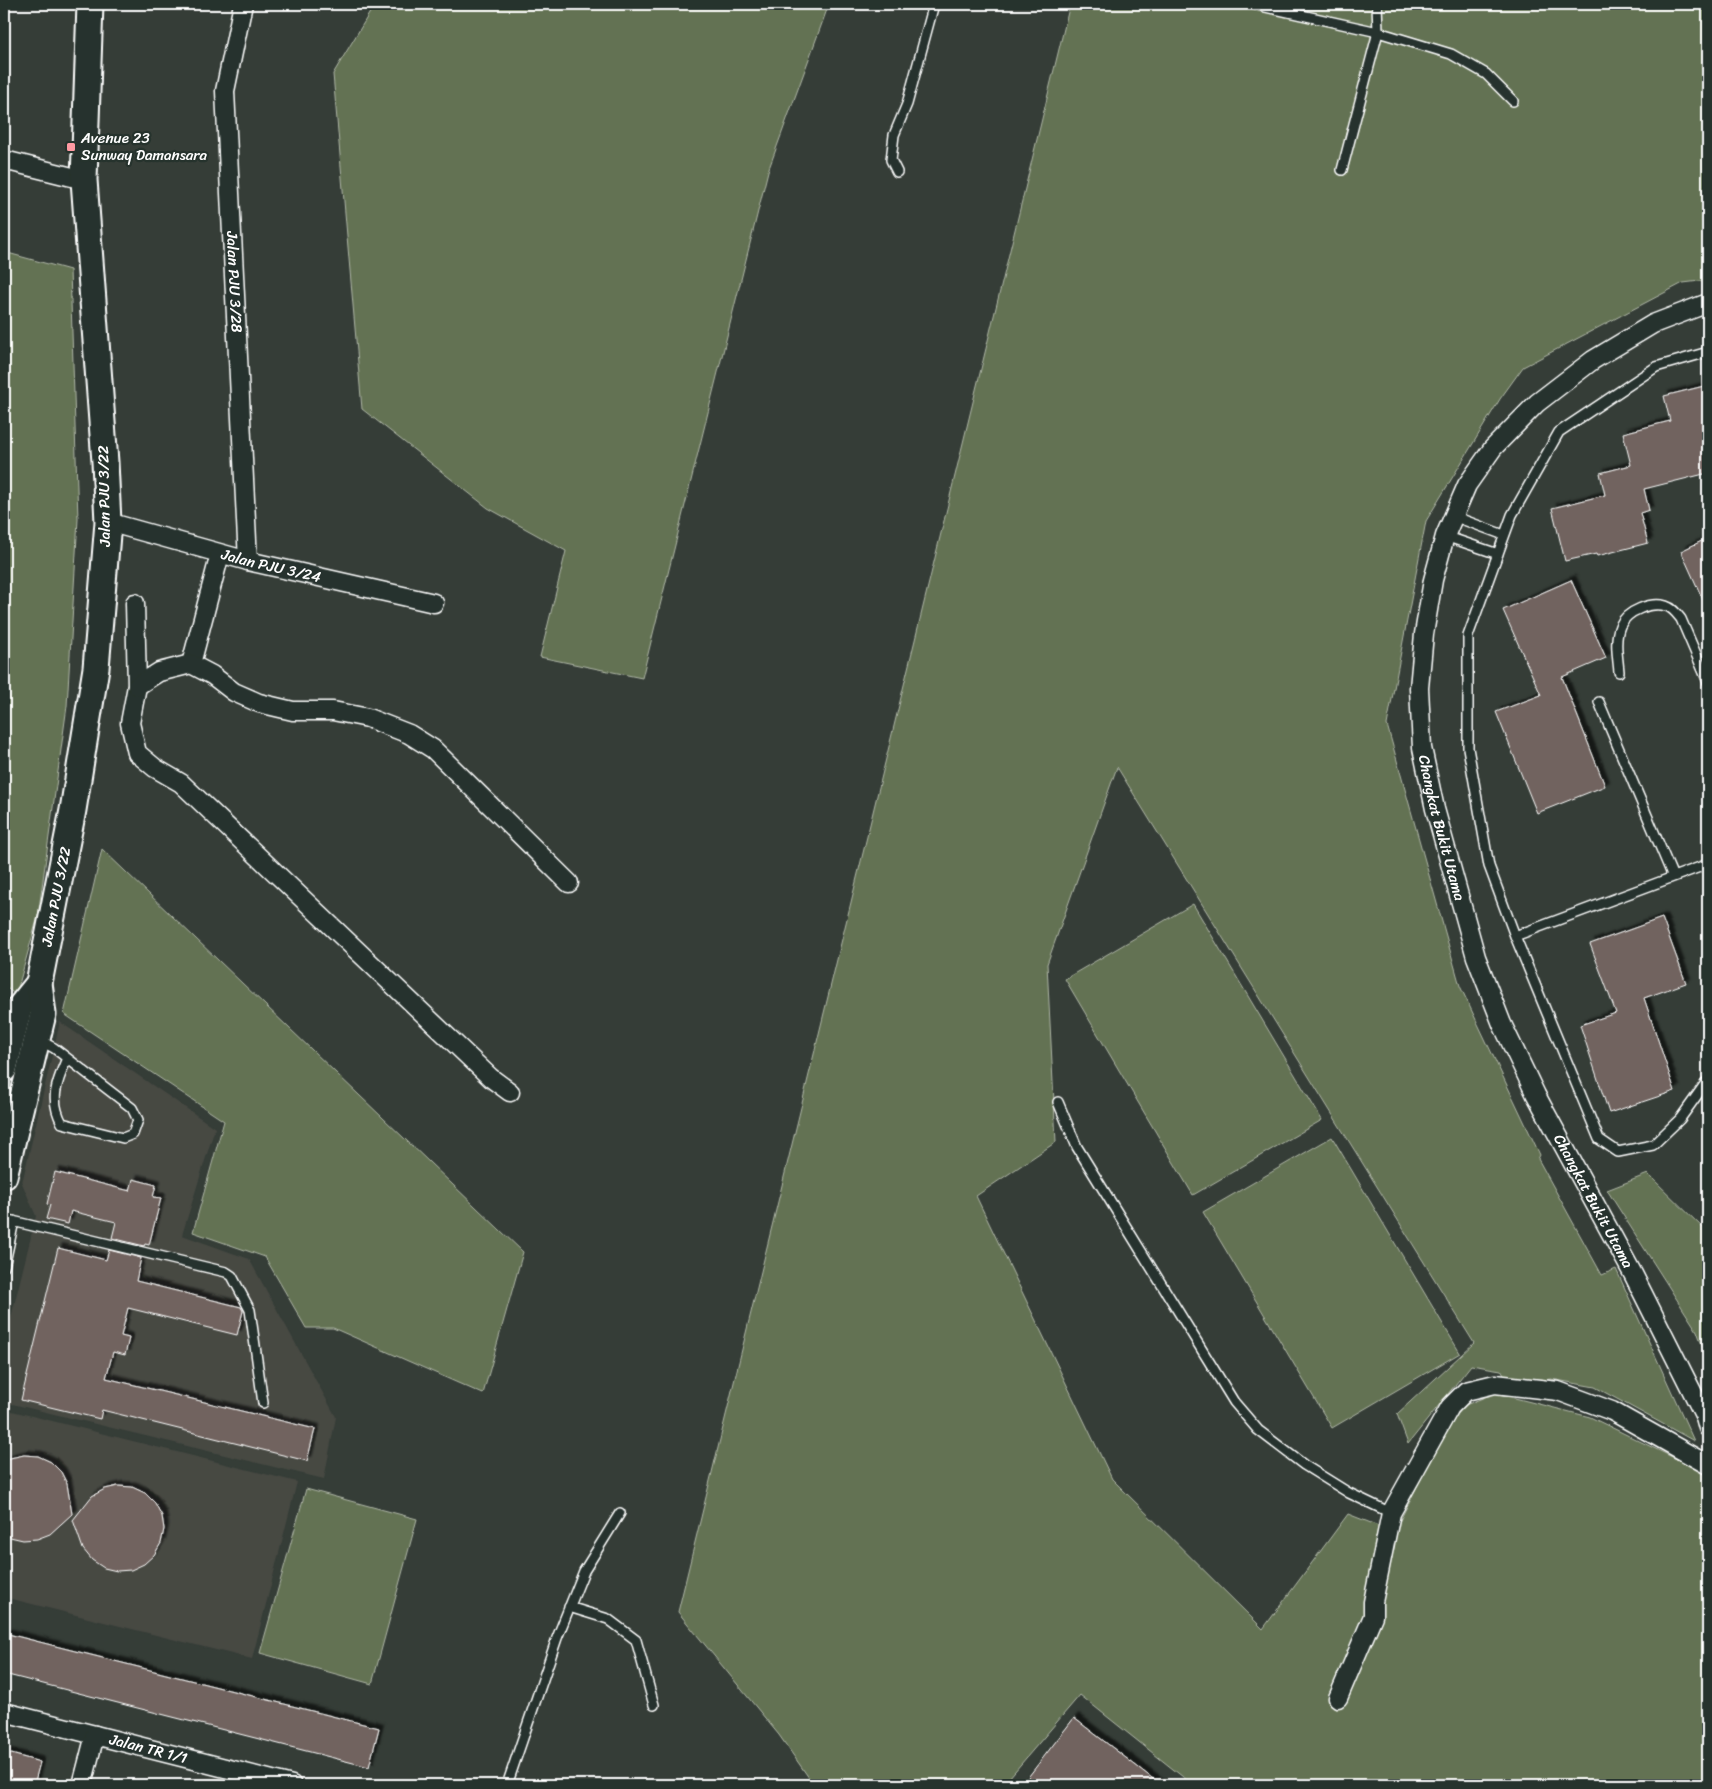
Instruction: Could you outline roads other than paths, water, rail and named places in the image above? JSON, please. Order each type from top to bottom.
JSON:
[{"type":"street","name":"Jalan PJU 3/22","points":[[4,1172],[8,1139],[43,1014],[39,983],[73,810],[96,668],[108,522],[84,180],[90,4]]},
{"type":"street","name":"Jalan PJU 3/28","points":[[243,4],[225,91],[248,561]]},
{"type":"street","points":[[4,160],[84,180]]},
{"type":"street","name":"Changkat Bukit Utama","points":[[1708,303],[1653,324],[1593,360],[1537,402],[1493,448],[1467,485],[1445,536],[1433,580],[1424,634],[1420,688],[1422,748],[1435,809],[1476,957],[1502,1024],[1536,1095],[1633,1274],[1708,1428]]},
{"type":"street","name":"Jalan PJU 3/24","points":[[108,522],[248,561],[434,603]]},
{"type":"street","points":[[191,664],[220,554]]},
{"type":"street","points":[[135,603],[137,686],[130,723],[137,753],[155,768],[181,783],[491,1078],[510,1092]]},
{"type":"street","points":[[137,686],[159,672],[191,664],[212,675],[234,692],[259,703],[293,710],[333,712],[368,718],[409,734],[433,749],[569,883]]},
{"type":"street","name":"Jalan PJU 3/22","points":[[4,1069],[20,1008],[39,983]]},
{"type":"street","points":[[1338,1698],[1373,1616],[1373,1602],[1391,1513],[1450,1407],[1466,1391],[1495,1384],[1558,1391],[1612,1411],[1708,1465]]},
{"type":"street","name":"Jalan TR 1/1","points":[[4,1712],[292,1785]]},
{"type":"street","points":[[82,1785],[95,1735]]},
{"type":"lane","points":[[897,172],[891,160],[894,135],[907,104],[934,4]]},
{"type":"lane","points":[[1252,4],[1378,32],[1450,54],[1486,74],[1513,101]]},
{"type":"lane","points":[[1342,170],[1378,32],[1376,4]]},
{"type":"lane","points":[[1708,352],[1656,367],[1559,432],[1512,515],[1468,636],[1468,748],[1489,866],[1515,936],[1599,1139],[1618,1152],[1653,1145],[1680,1119],[1708,1080]]},
{"type":"lane","points":[[1453,516],[1504,536]]},
{"type":"lane","points":[[1445,536],[1498,554]]},
{"type":"lane","points":[[1619,672],[1617,639],[1620,625],[1629,614],[1657,605],[1668,607],[1676,612],[1681,619],[1708,682]]},
{"type":"lane","points":[[1599,702],[1673,878]]},
{"type":"lane","points":[[1515,936],[1708,864]]},
{"type":"lane","points":[[37,1038],[67,1058],[132,1108],[138,1120],[133,1134],[123,1138],[62,1123],[55,1110],[55,1093],[59,1075],[67,1058]]},
{"type":"lane","points":[[1058,1102],[1077,1147],[1234,1402],[1258,1430],[1304,1465],[1349,1493],[1391,1513]]},
{"type":"lane","points":[[4,1219],[226,1272],[232,1276],[250,1310],[263,1403]]},
{"type":"lane","points":[[4,1267],[14,1221]]},
{"type":"lane","points":[[508,1785],[557,1638],[584,1571],[620,1513]]},
{"type":"lane","points":[[569,1608],[608,1619],[636,1640],[654,1705]]},
{"type":"place","name":"Avenue 23 Sunway Damansara","points":[[71,147]]}]
